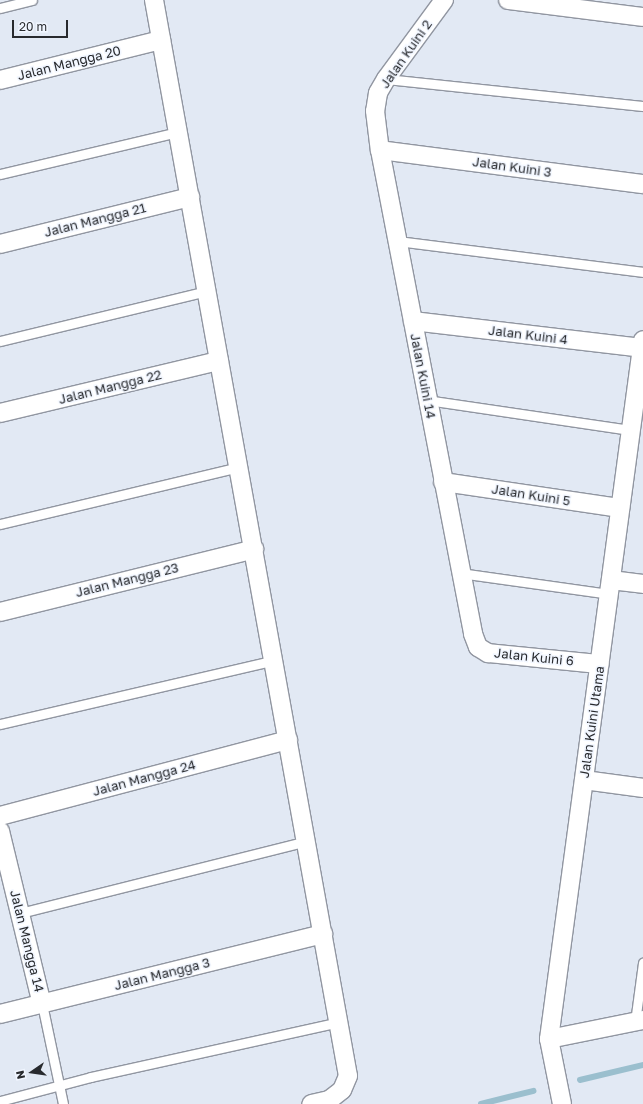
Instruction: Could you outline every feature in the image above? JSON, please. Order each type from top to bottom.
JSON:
[{"type":"street","points":[[154,0],[348,1076],[342,1090],[329,1100],[311,1104]]},
{"type":"street","name":"Jalan Kuini 2","points":[[376,111],[378,93],[386,79],[444,0]]},
{"type":"street","points":[[508,0],[643,17]]},
{"type":"street","name":"Jalan Mangga 20","points":[[0,80],[161,40]]},
{"type":"street","name":"Jalan Kuini 14","points":[[376,111],[380,150],[460,573],[475,641]]},
{"type":"street","name":"Jalan Kuini 3","points":[[380,150],[643,184]]},
{"type":"street","name":"Jalan Mangga 21","points":[[0,244],[190,197]]},
{"type":"street","name":"Jalan Kuini 4","points":[[413,321],[643,346]]},
{"type":"street","name":"Jalan Kuini Utama","points":[[562,1104],[549,1039],[643,346]]},
{"type":"street","name":"Jalan Mangga 22","points":[[0,413],[220,360]]},
{"type":"street","name":"Jalan Kuini 5","points":[[443,482],[620,508]]},
{"type":"street","name":"Jalan Mangga 23","points":[[0,612],[254,549]]},
{"type":"street","points":[[610,587],[643,584]]},
{"type":"street","name":"Jalan Kuini 6","points":[[475,641],[478,647],[488,653],[599,664]]},
{"type":"street","name":"Jalan Mangga 24","points":[[0,816],[288,740]]},
{"type":"street","points":[[584,780],[643,788]]},
{"type":"street","name":"Jalan Mangga 14","points":[[0,831],[42,1004]]},
{"type":"street","name":"Jalan Mangga 3","points":[[0,1014],[323,934]]},
{"type":"street","points":[[549,1039],[639,1021]]},
{"type":"lane","points":[[0,8],[32,0]]},
{"type":"lane","points":[[386,79],[643,106]]},
{"type":"lane","points":[[0,174],[178,132]]},
{"type":"lane","points":[[398,241],[643,272]]},
{"type":"lane","points":[[0,342],[207,291]]},
{"type":"lane","points":[[427,400],[631,430]]},
{"type":"lane","points":[[0,524],[239,467]]},
{"type":"lane","points":[[460,573],[610,587]]},
{"type":"lane","points":[[0,724],[274,660]]},
{"type":"lane","points":[[20,913],[306,841]]},
{"type":"lane","points":[[639,1021],[643,963]]},
{"type":"lane","points":[[42,1004],[63,1104]]},
{"type":"lane","points":[[0,1101],[59,1086],[339,1022]]},
{"type":"waterway","points":[[580,1080],[643,1065]]},
{"type":"waterway","points":[[481,1104],[533,1091]]}]
